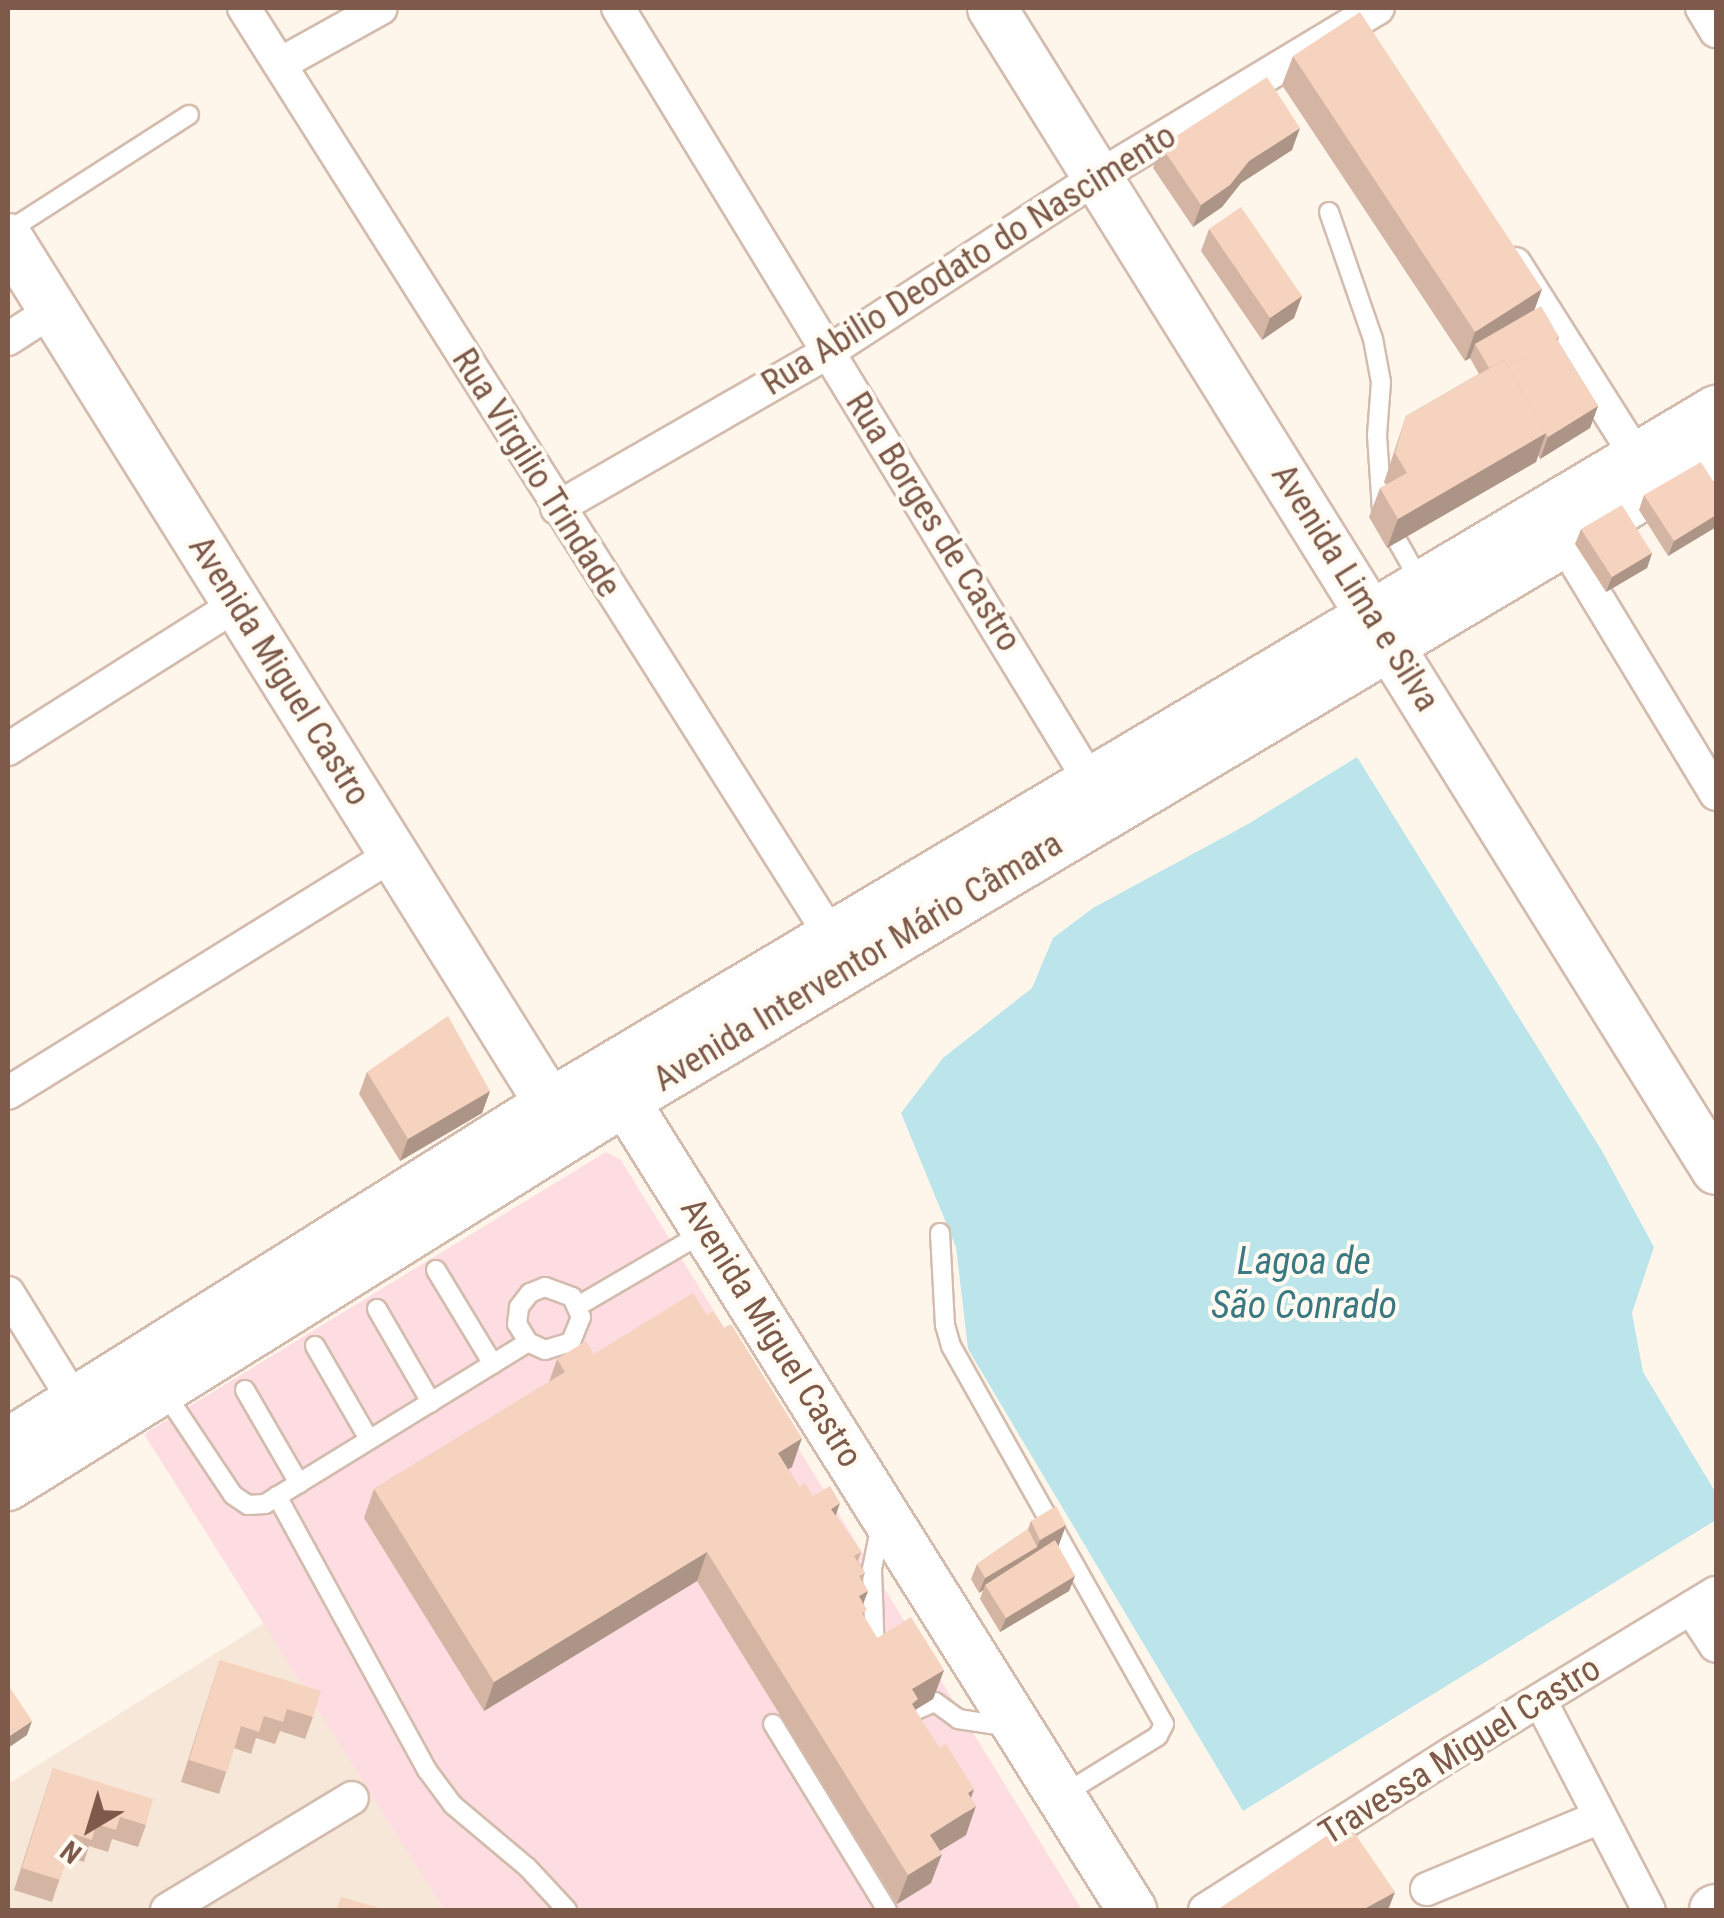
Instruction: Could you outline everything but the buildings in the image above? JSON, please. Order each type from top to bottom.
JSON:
[{"type":"main road","name":"Avenida Lima e Silva","points":[[992,8],[1715,1166]]},
{"type":"main road","name":"Avenida Miguel Castro","points":[[8,235],[550,1104]]},
{"type":"main road","name":"Avenida Interventor Mário Câmara","points":[[8,1486],[605,1099],[1380,630],[1421,584],[1716,410]]},
{"type":"main road","name":"Avenida Interventor Mário Câmara","points":[[8,1443],[550,1104],[605,1099],[831,936],[1090,781],[1380,630],[1564,543],[1714,460]]},
{"type":"main road","name":"Avenida Miguel Castro","points":[[605,1099],[707,1230],[1132,1910]]},
{"type":"street","name":"Rua Virgilio Trindade","points":[[244,8],[831,936]]},
{"type":"street","points":[[280,64],[381,8]]},
{"type":"street","name":"Rua Borges de Castro","points":[[618,8],[926,505],[1090,781]]},
{"type":"street","points":[[1702,8],[1716,31]]},
{"type":"street","points":[[1362,11],[1380,53]]},
{"type":"street","name":"Rua Abilio Deodato do Nascimento","points":[[557,508],[828,352],[1362,11]]},
{"type":"street","points":[[1498,238],[1638,457]]},
{"type":"street","points":[[8,339],[53,310]]},
{"type":"street","points":[[1564,543],[1716,794]]},
{"type":"street","points":[[8,749],[237,604]]},
{"type":"street","points":[[8,1094],[393,854]]},
{"type":"street","points":[[8,1293],[75,1402]]},
{"type":"street","points":[[1704,1601],[1716,1646]]},
{"type":"street","name":"Travessa Miguel Castro","points":[[1205,1910],[1454,1752],[1704,1601]]},
{"type":"street","points":[[1540,1702],[1649,1910]]},
{"type":"street","points":[[167,1910],[352,1798]]},
{"type":"street","points":[[1427,1889],[1600,1817]]},
{"type":"lane","points":[[8,235],[189,116]]},
{"type":"lane","points":[[1329,212],[1374,338],[1379,367],[1382,510]]},
{"type":"lane","points":[[1398,542],[1421,584]]},
{"type":"lane","points":[[578,1306],[707,1230]]},
{"type":"lane","points":[[940,1233],[945,1325],[950,1346],[1164,1724],[1158,1736],[1060,1796]]},
{"type":"lane","points":[[436,1270],[493,1364]]},
{"type":"lane","points":[[545,1287],[559,1288],[578,1306],[579,1330],[571,1342],[544,1350],[528,1342],[517,1324],[519,1307],[530,1293],[545,1287]]},
{"type":"lane","points":[[378,1310],[431,1402]]},
{"type":"lane","points":[[162,1389],[232,1495],[248,1505],[265,1504],[528,1342]]},
{"type":"lane","points":[[315,1346],[369,1440]]},
{"type":"lane","points":[[244,1390],[298,1483]]},
{"type":"lane","points":[[277,1496],[427,1770],[453,1805],[527,1868],[567,1910]]},
{"type":"lane","points":[[875,1661],[873,1551],[884,1514]]},
{"type":"lane","points":[[909,1714],[935,1702],[958,1720],[1018,1727]]},
{"type":"lane","points":[[773,1724],[888,1910]]},
{"type":"shaded area","points":[[606,1152],[621,1160],[1082,1910],[444,1910],[144,1434]]},
{"type":"shaded area","points":[[264,1623],[444,1910],[8,1910],[8,1784]]},
{"type":"water","name":"Lagoa de São Conrado","points":[[1357,757],[1602,1151],[1654,1247],[1632,1313],[1643,1372],[1716,1493],[1716,1520],[1243,1811],[968,1349],[956,1247],[901,1113],[943,1058],[1032,988],[1053,938],[1093,908],[1248,824]]}]
